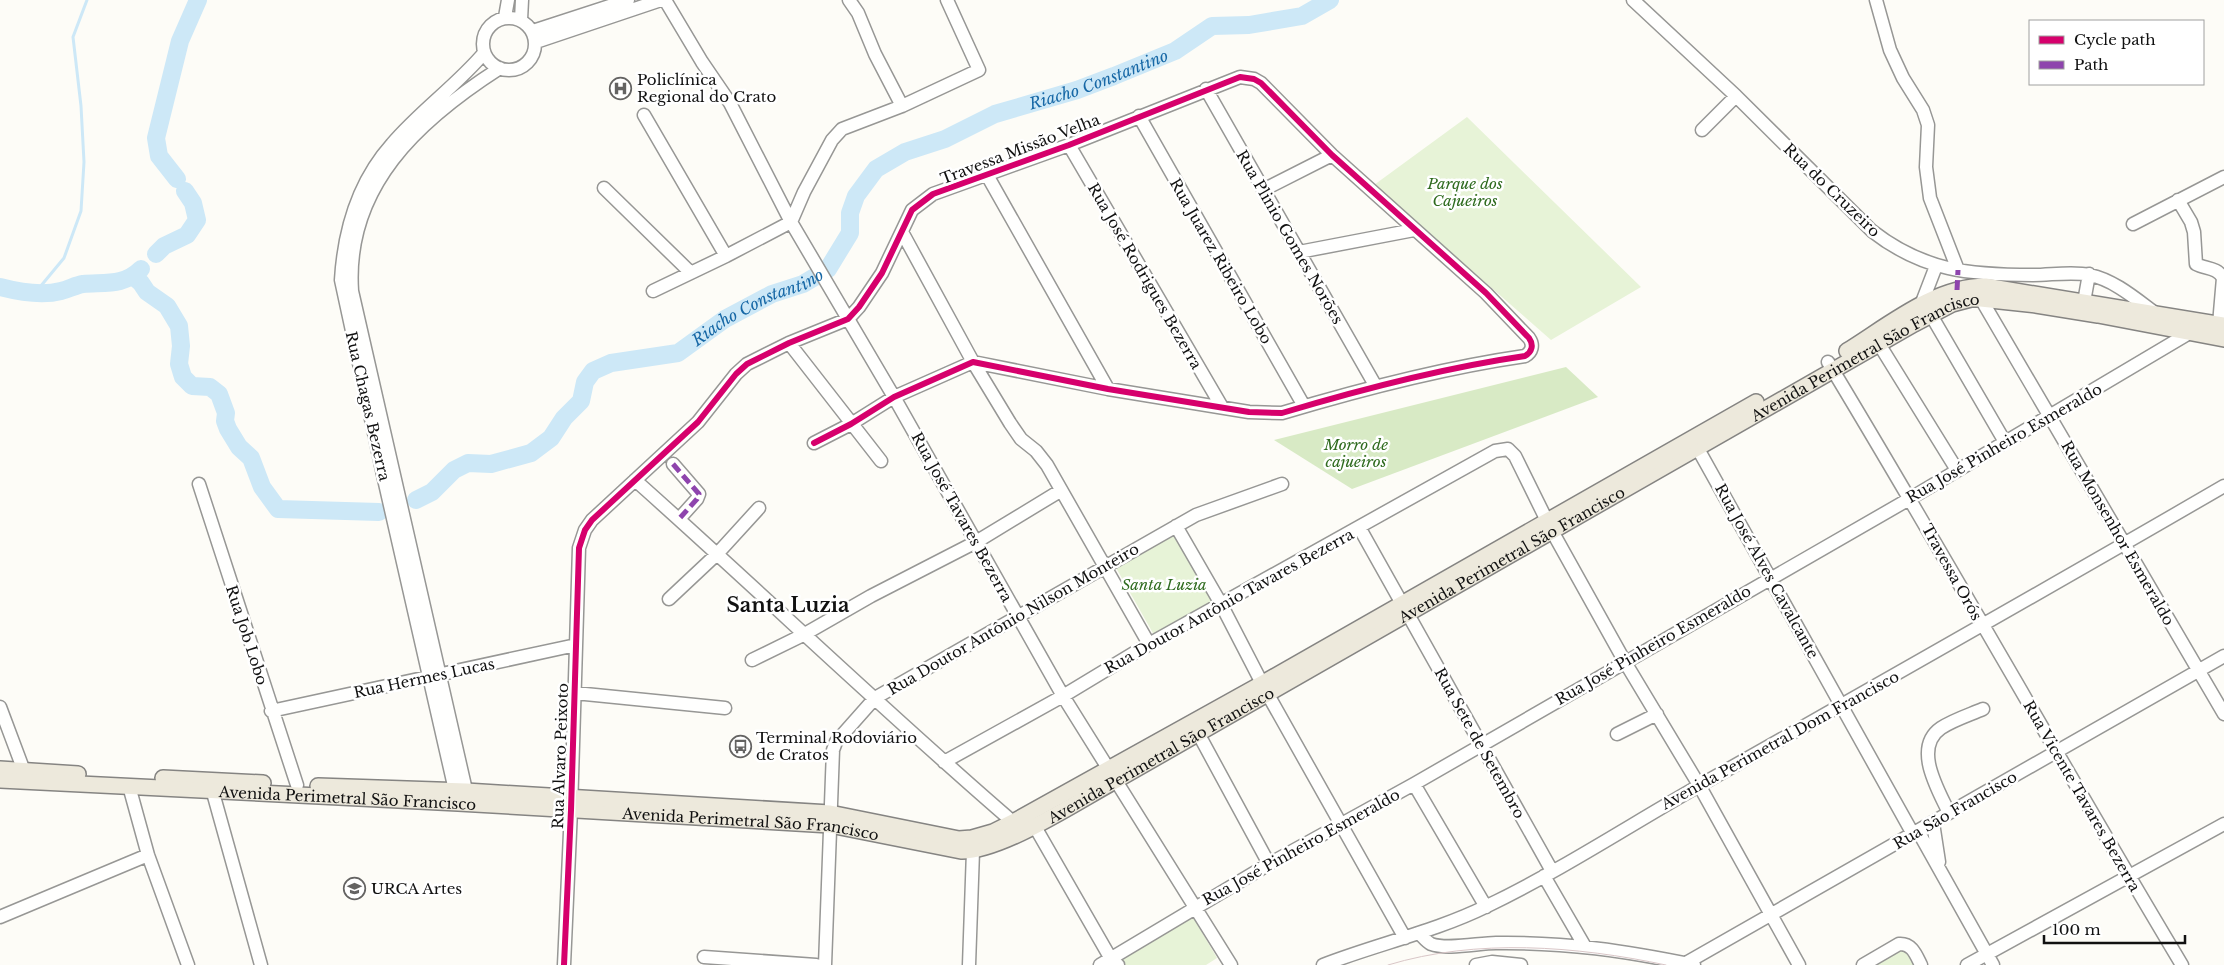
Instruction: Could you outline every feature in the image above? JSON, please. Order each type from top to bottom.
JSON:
[{"type":"main road","name":"Avenida Perimetral São Francisco","points":[[0,780],[26,776],[830,819],[918,836],[973,851],[1112,775],[1488,562],[1831,366],[1957,290],[1975,286],[2084,302],[2157,315],[2222,334]]},
{"type":"main road","name":"Avenida Perimetral São Francisco","points":[[1831,366],[1879,344],[1926,310],[1962,301],[1981,299],[2045,306],[2197,327]]},
{"type":"main road","name":"Avenida Perimetral São Francisco","points":[[918,836],[959,840],[1034,825],[1112,775],[1198,733],[1265,688]]},
{"type":"main road","name":"Avenida Perimetral São Francisco","points":[[0,770],[26,776],[129,786],[297,785],[462,798]]},
{"type":"street","points":[[504,18],[508,0]]},
{"type":"street","points":[[521,20],[504,18],[497,20],[486,30],[482,45],[484,53],[493,65],[500,68],[517,69],[531,59],[534,37],[521,20],[522,0]]},
{"type":"street","points":[[534,37],[628,0]]},
{"type":"street","points":[[534,37],[661,0]]},
{"type":"street","name":"Rua José Tavares Bezerra","points":[[665,0],[702,62],[730,103],[791,222],[894,397],[1063,696],[1196,906],[1227,963]]},
{"type":"street","points":[[849,0],[858,12],[875,54],[902,106]]},
{"type":"street","points":[[653,291],[791,222],[804,192],[832,140],[842,129],[902,106],[979,70],[947,0]]},
{"type":"street","name":"Rua do Cruzeiro","points":[[1633,0],[1736,96],[1872,231],[1912,257],[1936,266],[1995,274],[2089,274],[2113,284],[2157,315]]},
{"type":"street","points":[[1876,0],[1890,50],[1903,78],[1923,110],[1928,125],[1926,167],[1930,198],[1958,270]]},
{"type":"street","name":"Rua Chagas Bezerra","points":[[435,676],[345,305],[341,280],[343,250],[356,206],[378,161],[392,144],[456,84],[484,53]]},
{"type":"street","name":"Rua Chagas Bezerra","points":[[462,798],[352,291],[352,258],[354,241],[365,205],[384,170],[398,152],[421,127],[474,85],[500,68]]},
{"type":"street","name":"Travessa Missão Velha","points":[[579,548],[585,530],[592,520],[698,422],[736,374],[747,364],[789,343],[848,319],[859,307],[882,273],[912,210],[933,194],[1069,144],[1240,77],[1254,79],[1261,83],[1332,155]]},
{"type":"street","name":"Rua Plinio Gomes Norões","points":[[1206,89],[1375,385]]},
{"type":"street","points":[[1702,130],[1736,96]]},
{"type":"street","points":[[644,115],[726,256]]},
{"type":"street","name":"Rua Juarez Ribeiro Lobo","points":[[1139,116],[1304,406]]},
{"type":"street","name":"Rua José Rodrigues Bezerra","points":[[1069,144],[1222,407]]},
{"type":"street","points":[[814,444],[894,397],[973,362],[1108,389],[1270,413],[1304,406],[1375,385],[1480,362],[1525,356],[1531,350],[1531,341],[1486,293],[1332,155],[1264,190]]},
{"type":"street","points":[[987,175],[1108,389]]},
{"type":"street","points":[[2133,224],[2224,178]]},
{"type":"street","points":[[604,188],[690,272]]},
{"type":"street","points":[[2178,200],[2194,232],[2196,264],[2203,268],[2215,270],[2223,278],[2222,334]]},
{"type":"street","points":[[1298,252],[1414,230]]},
{"type":"street","points":[[902,232],[973,362],[1021,439],[1036,451],[1047,464],[1060,491],[1149,644]]},
{"type":"street","points":[[1936,266],[1926,310],[2005,442]]},
{"type":"street","points":[[2084,302],[2089,274]]},
{"type":"street","name":"Rua Monsenhor Esmeraldo","points":[[1981,299],[2224,714]]},
{"type":"street","name":"Rua José Pinheiro Esmeraldo","points":[[1100,965],[1114,962],[1196,906],[1414,784],[1911,498],[2197,327]]},
{"type":"street","points":[[789,343],[881,461]]},
{"type":"street","points":[[1879,344],[1957,470]]},
{"type":"street","name":"Travessa Orós","points":[[1831,366],[1911,498],[1982,626]]},
{"type":"street","name":"Rua José Alves Cavalcante","points":[[1695,442],[1842,705]]},
{"type":"street","name":"Rua Doutor Antônio Tavares Bezerra","points":[[944,762],[1063,696],[1149,644],[1496,451],[1508,449],[1515,456],[1550,526]]},
{"type":"street","points":[[672,464],[699,494],[697,499],[679,519]]},
{"type":"street","points":[[635,480],[718,553],[803,635],[875,698],[1016,828]]},
{"type":"street","name":"Rua Job Lobo","points":[[199,484],[271,710],[297,785]]},
{"type":"street","name":"Rua Doutor Antônio Nilson Monteiro","points":[[824,965],[831,774],[836,742],[875,698],[1176,526],[1211,509],[1282,484]]},
{"type":"street","name":"Avenida Perimetral Dom Francisco","points":[[1323,965],[1420,934],[1486,907],[1548,874],[1699,785],[1982,626],[2224,486]]},
{"type":"street","points":[[752,660],[803,635],[871,596],[976,542],[1060,491]]},
{"type":"street","points":[[669,600],[718,553],[759,508]]},
{"type":"street","points":[[1176,526],[1406,938]]},
{"type":"street","points":[[1550,526],[1625,662],[1699,785],[1799,965]]},
{"type":"street","name":"Rua Sete de Setembro","points":[[1359,527],[1481,745],[1548,874]]},
{"type":"street","name":"Rua Alvaro Peixoto","points":[[564,965],[579,548]]},
{"type":"street","name":"Rua Vicente Tavares Bezerra","points":[[1982,626],[2182,965]]},
{"type":"street","name":"Rua Hermes Lucas","points":[[271,710],[576,645]]},
{"type":"street","name":"Rua São Francisco","points":[[1691,964],[1772,914],[2224,656]]},
{"type":"street","points":[[575,692],[725,708]]},
{"type":"street","points":[[1842,705],[1915,833],[1939,867],[1990,960]]},
{"type":"street","points":[[0,707],[26,776]]},
{"type":"street","points":[[1949,814],[1928,762],[1930,745],[1934,735],[1943,727],[1983,709]]},
{"type":"street","points":[[1617,734],[1657,714]]},
{"type":"street","points":[[1198,733],[1269,864]]},
{"type":"street","points":[[1414,784],[1486,907]]},
{"type":"street","points":[[211,785],[261,965]]},
{"type":"street","points":[[129,786],[148,856],[188,965]]},
{"type":"street","points":[[1934,823],[1939,867]]},
{"type":"street","points":[[1968,965],[1990,960],[2224,824]]},
{"type":"street","points":[[1034,825],[1114,962]]},
{"type":"street","points":[[969,965],[973,851]]},
{"type":"street","points":[[0,917],[148,856]]},
{"type":"street","points":[[1548,874],[1584,945]]},
{"type":"street","points":[[1420,934],[1431,944],[1442,946],[1496,943],[1584,945],[1624,950],[1691,964]]},
{"type":"street","points":[[1863,965],[1899,944],[1904,944],[1912,949],[1921,965]]},
{"type":"street","points":[[704,957],[816,965]]},
{"type":"street","points":[[1476,965],[1492,962],[1521,965]]},
{"type":"green space","name":"Parque dos Cajueiros","points":[[1467,117],[1641,287],[1551,340],[1374,185]]},
{"type":"green space","name":"Morro de cajueiros","points":[[1566,367],[1598,397],[1352,489],[1274,440]]},
{"type":"green space","name":"Santa Luzia","points":[[1174,532],[1214,602],[1154,635],[1115,566]]},
{"type":"green space","points":[[1193,917],[1217,958],[1206,965],[1125,965],[1119,958]]},
{"type":"green space","points":[[1900,946],[1919,965],[1867,965]]},
{"type":"waterway","points":[[35,293],[64,258],[81,211],[84,162],[81,106],[73,37],[87,0]]},
{"type":"waterway","points":[[177,179],[159,156],[156,138],[180,41],[198,0]]},
{"type":"waterway","name":"Riacho Constantino","points":[[416,500],[432,492],[454,470],[468,463],[491,464],[531,453],[551,438],[564,418],[581,401],[585,382],[593,371],[611,363],[678,353],[725,319],[772,294],[803,284],[828,269],[850,233],[850,213],[856,196],[876,169],[905,152],[945,139],[995,114],[1077,90],[1175,51],[1212,26],[1249,25],[1302,16],[1330,0]]},
{"type":"waterway","points":[[156,254],[164,246],[187,235],[197,220],[193,203],[185,191]]},
{"type":"waterway","points":[[0,287],[30,293],[54,292],[83,284],[121,281],[141,269]]},
{"type":"waterway","name":"Riacho Constantino","points":[[133,276],[147,292],[167,306],[179,326],[181,346],[179,364],[183,377],[192,386],[210,387],[219,394],[226,413],[225,421],[228,429],[239,447],[251,458],[262,487],[278,509],[379,512]]},
{"type":"tram line","points":[[1388,965],[1422,956],[1491,948],[1527,948],[1597,953],[1666,965]]},
{"type":"marked path","points":[[1957,290],[1958,270]]},
{"type":"marked path","points":[[673,464],[699,494],[697,499],[679,519]]},
{"type":"cycle path","points":[[564,965],[579,548],[585,530],[592,520],[698,422],[736,374],[747,364],[789,343],[848,319],[859,307],[882,273],[912,210],[933,194],[1069,145],[1240,77],[1254,79],[1261,83],[1332,155],[1486,293],[1529,338],[1532,346],[1525,356],[1402,380],[1282,413],[1249,412],[1108,389],[973,362],[894,397],[851,424],[814,443]]},
{"type":"place","name":"Policlínica Regional do Crato","points":[[621,88]]},
{"type":"place","name":"Terminal Rodoviário de Cratos","points":[[740,746]]},
{"type":"place","name":"URCA Artes","points":[[355,888]]},
{"type":"district","name":"Santa Luzia","points":[[788,605]]}]
